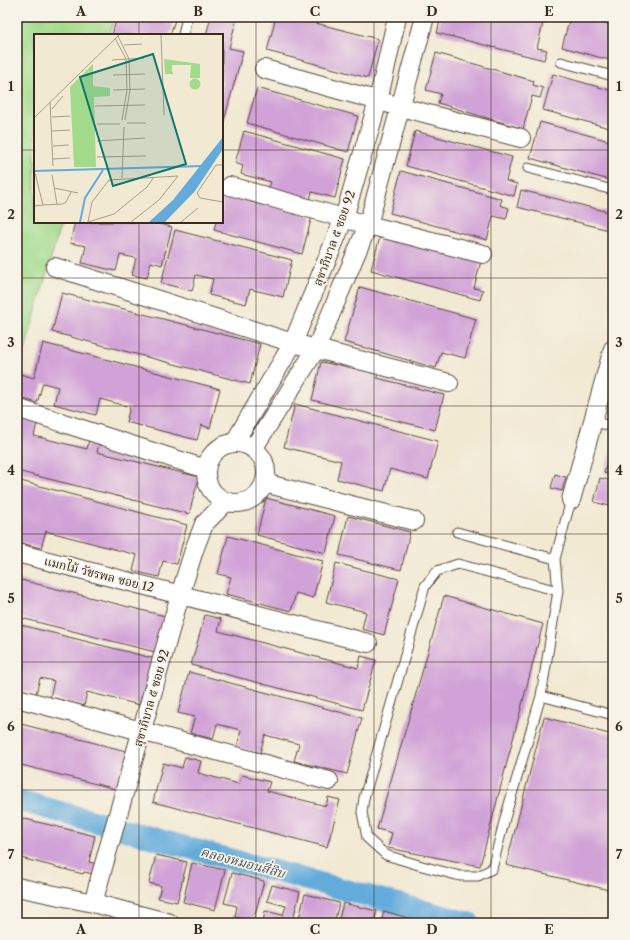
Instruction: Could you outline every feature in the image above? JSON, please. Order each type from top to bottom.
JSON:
[{"type":"street","name":"สุขาภิบาล ๕ ซอย 92","points":[[234,443],[293,343],[344,218],[378,101],[397,17]]},
{"type":"street","points":[[253,449],[316,349],[368,225],[425,17]]},
{"type":"street","points":[[264,69],[378,101],[521,138]]},
{"type":"street","points":[[230,186],[368,225],[483,254]]},
{"type":"street","points":[[55,267],[293,343],[449,383]]},
{"type":"street","points":[[570,500],[613,349]]},
{"type":"street","points":[[23,410],[206,469]]},
{"type":"street","points":[[234,443],[244,444],[253,449],[262,458],[266,470],[264,483],[258,493],[249,500],[237,503],[226,502],[214,494],[207,482],[206,469],[211,456],[220,447],[234,443]]},
{"type":"street","points":[[264,483],[414,521]]},
{"type":"street","name":"สุขาภิบาล ๕ ซอย 92","points":[[93,903],[194,550],[204,524],[226,502]]},
{"type":"street","name":"แมกไม้ วัชรพล ซอย 12","points":[[17,553],[368,643]]},
{"type":"street","points":[[17,698],[329,781]]},
{"type":"street","points":[[17,888],[93,903],[170,923]]},
{"type":"lane","points":[[182,34],[188,17]]},
{"type":"lane","points":[[561,62],[613,76]]},
{"type":"lane","points":[[528,168],[613,190]]},
{"type":"lane","points":[[593,422],[613,427]]},
{"type":"lane","points":[[558,591],[458,564],[436,571],[425,586],[364,798],[362,812],[367,838],[386,855],[460,876],[478,876],[492,869],[505,818],[541,696],[558,591],[555,559],[570,500]]},
{"type":"lane","points":[[457,532],[555,559]]},
{"type":"lane","points":[[541,696],[613,715]]},
{"type":"green space","points":[[17,17],[115,17],[109,34],[34,34],[34,223],[61,223],[17,379]]},
{"type":"building","points":[[117,17],[176,17],[170,34],[112,34]]},
{"type":"building","points":[[211,17],[237,17],[229,48],[243,51],[223,124],[223,34],[206,34]]},
{"type":"building","points":[[276,17],[292,17],[378,39],[368,78],[267,51]]},
{"type":"building","points":[[441,17],[534,17],[544,19],[537,48],[547,50],[544,60],[437,33]]},
{"type":"building","points":[[570,17],[584,17],[613,25],[613,61],[562,47]]},
{"type":"building","points":[[436,53],[534,81],[533,85],[543,88],[540,98],[532,96],[523,129],[438,103],[441,94],[426,90]]},
{"type":"building","points":[[553,74],[613,91],[613,129],[543,110]]},
{"type":"building","points":[[257,88],[358,116],[348,152],[247,123]]},
{"type":"building","points":[[540,122],[613,142],[613,181],[530,158]]},
{"type":"building","points":[[244,131],[345,159],[335,198],[312,192],[310,199],[269,188],[271,182],[241,174],[243,166],[235,163]]},
{"type":"building","points":[[415,131],[512,157],[506,181],[517,184],[514,196],[406,166]]},
{"type":"building","points":[[401,171],[502,199],[500,205],[509,208],[506,219],[493,216],[487,240],[390,213]]},
{"type":"building","points":[[521,190],[613,213],[613,231],[517,207]]},
{"type":"building","points":[[224,193],[312,216],[302,254],[214,230],[216,223],[223,223]]},
{"type":"building","points":[[75,223],[156,223],[172,227],[162,265],[151,262],[147,278],[132,275],[136,258],[120,255],[116,271],[82,263],[86,246],[70,243]]},
{"type":"building","points":[[175,230],[292,260],[283,297],[250,289],[246,304],[209,295],[213,279],[196,275],[192,291],[161,283]]},
{"type":"building","points":[[381,233],[481,261],[474,288],[483,290],[480,300],[371,270]]},
{"type":"building","points":[[360,287],[476,319],[465,358],[441,352],[436,368],[344,342]]},
{"type":"building","points":[[62,293],[260,344],[250,384],[52,332]]},
{"type":"building","points":[[43,343],[220,389],[210,428],[201,425],[197,440],[126,422],[130,407],[100,399],[96,415],[54,404],[58,387],[43,383],[37,403],[17,397],[17,384],[20,374],[34,378]]},
{"type":"building","points":[[338,356],[380,366],[377,378],[444,395],[435,430],[312,400],[321,362],[335,365]]},
{"type":"building","points":[[295,404],[438,441],[428,479],[390,469],[384,491],[337,479],[341,461],[284,447]]},
{"type":"building","points":[[17,418],[37,423],[34,436],[87,449],[89,439],[100,441],[97,452],[199,477],[189,514],[17,471]]},
{"type":"building","points":[[613,442],[613,475],[604,473]]},
{"type":"building","points":[[555,474],[566,477],[562,491],[551,488]]},
{"type":"building","points":[[600,478],[613,481],[613,507],[594,502]]},
{"type":"building","points":[[17,480],[187,525],[177,564],[163,561],[159,577],[133,571],[137,555],[46,531],[41,548],[17,542]]},
{"type":"building","points":[[266,498],[335,516],[326,553],[257,535]]},
{"type":"building","points":[[348,516],[410,532],[401,570],[339,555]]},
{"type":"building","points":[[228,536],[323,561],[313,598],[296,593],[291,611],[226,594],[231,577],[218,574]]},
{"type":"building","points":[[336,563],[399,579],[384,635],[362,629],[366,612],[326,602]]},
{"type":"building","points":[[17,579],[165,616],[155,652],[17,617]]},
{"type":"building","points":[[444,596],[543,624],[480,866],[388,848],[392,833],[377,829]]},
{"type":"building","points":[[205,615],[221,619],[218,631],[358,668],[361,656],[376,660],[362,710],[191,665]]},
{"type":"building","points":[[17,624],[156,659],[144,706],[87,692],[84,706],[50,697],[54,681],[40,678],[36,694],[17,689]]},
{"type":"building","points":[[189,672],[362,718],[347,774],[294,761],[299,744],[265,735],[260,753],[237,747],[241,730],[217,724],[213,739],[190,733],[195,717],[178,713]]},
{"type":"building","points":[[544,717],[613,735],[613,891],[506,865]]},
{"type":"building","points":[[17,723],[130,752],[120,790],[17,764]]},
{"type":"building","points":[[185,757],[201,761],[198,773],[239,784],[242,775],[270,782],[267,791],[326,806],[328,797],[340,800],[327,847],[153,802],[163,763],[182,768]]},
{"type":"building","points":[[17,817],[95,836],[89,862],[101,865],[99,875],[84,872],[83,874],[17,857]]},
{"type":"building","points":[[156,855],[187,862],[177,902],[158,898],[161,886],[149,883]]},
{"type":"building","points":[[192,863],[225,870],[215,910],[183,902]]},
{"type":"building","points":[[232,873],[264,881],[253,922],[235,917],[237,906],[224,903]]},
{"type":"building","points":[[272,885],[300,892],[292,923],[263,922],[265,911],[283,915],[286,906],[267,901]]},
{"type":"building","points":[[305,894],[339,903],[334,923],[298,922]]},
{"type":"building","points":[[343,903],[377,911],[374,923],[338,923]]},
{"type":"building","points":[[384,911],[415,920],[414,923],[381,923]]},
{"type":"waterway","name":"คลองหมอนสี่สิบ","points":[[17,800],[218,856],[469,923]]}]
